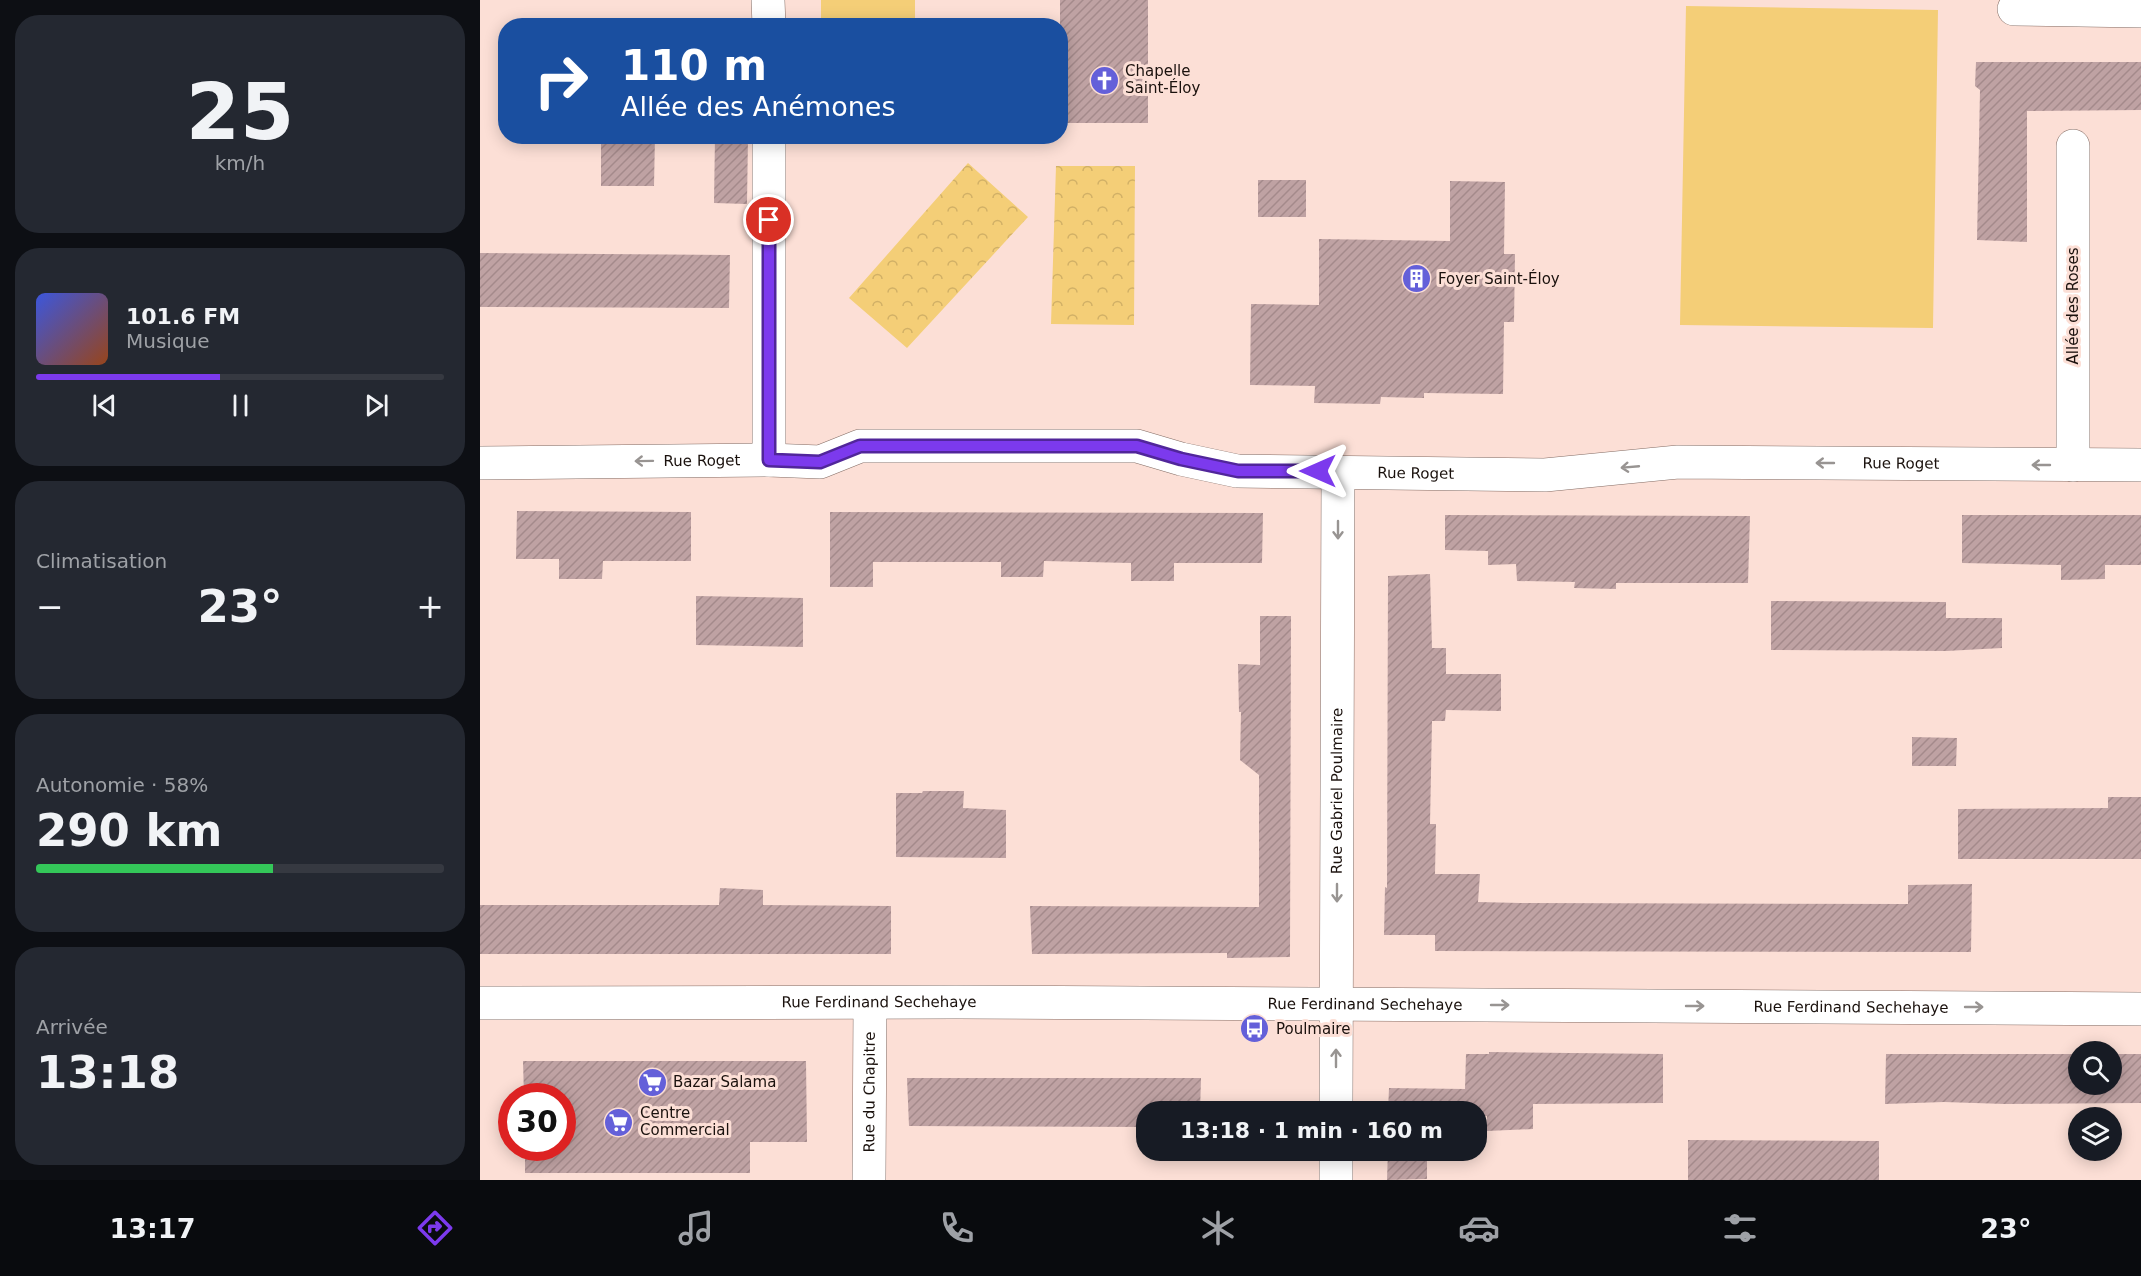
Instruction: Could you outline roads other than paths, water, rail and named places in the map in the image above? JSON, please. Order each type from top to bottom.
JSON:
[{"type":"street","points":[[768,0],[768,18]]},
{"type":"street","points":[[2013,9],[2141,11]]},
{"type":"street","points":[[769,144],[769,460]]},
{"type":"street","name":"Allée des Roses","points":[[2073,146],[2073,465]]},
{"type":"street","name":"Rue Roget","points":[[480,463],[769,460],[820,462],[860,446],[1137,446],[1181,459],[1238,471],[1545,475],[1678,462],[2141,465]]},
{"type":"street","name":"Rue Gabriel Poulmaire","points":[[1336,1101],[1338,472]]},
{"type":"street","name":"Rue Ferdinand Sechehaye","points":[[480,1003],[968,1002],[2141,1009]]},
{"type":"street","name":"Rue du Chapitre","points":[[869,1180],[870,1003]]},
{"type":"street","points":[[1336,1161],[1336,1180]]},
{"type":"place","name":"Chapelle Saint-Éloy","points":[[1104,80]]},
{"type":"place","name":"Foyer Saint-Éloy","points":[[1417,279]]},
{"type":"place","name":"Poulmaire","points":[[1255,1029]]},
{"type":"place","name":"Bazar Salama","points":[[652,1082]]},
{"type":"place","name":"Centre Commercial","points":[[619,1122]]}]
